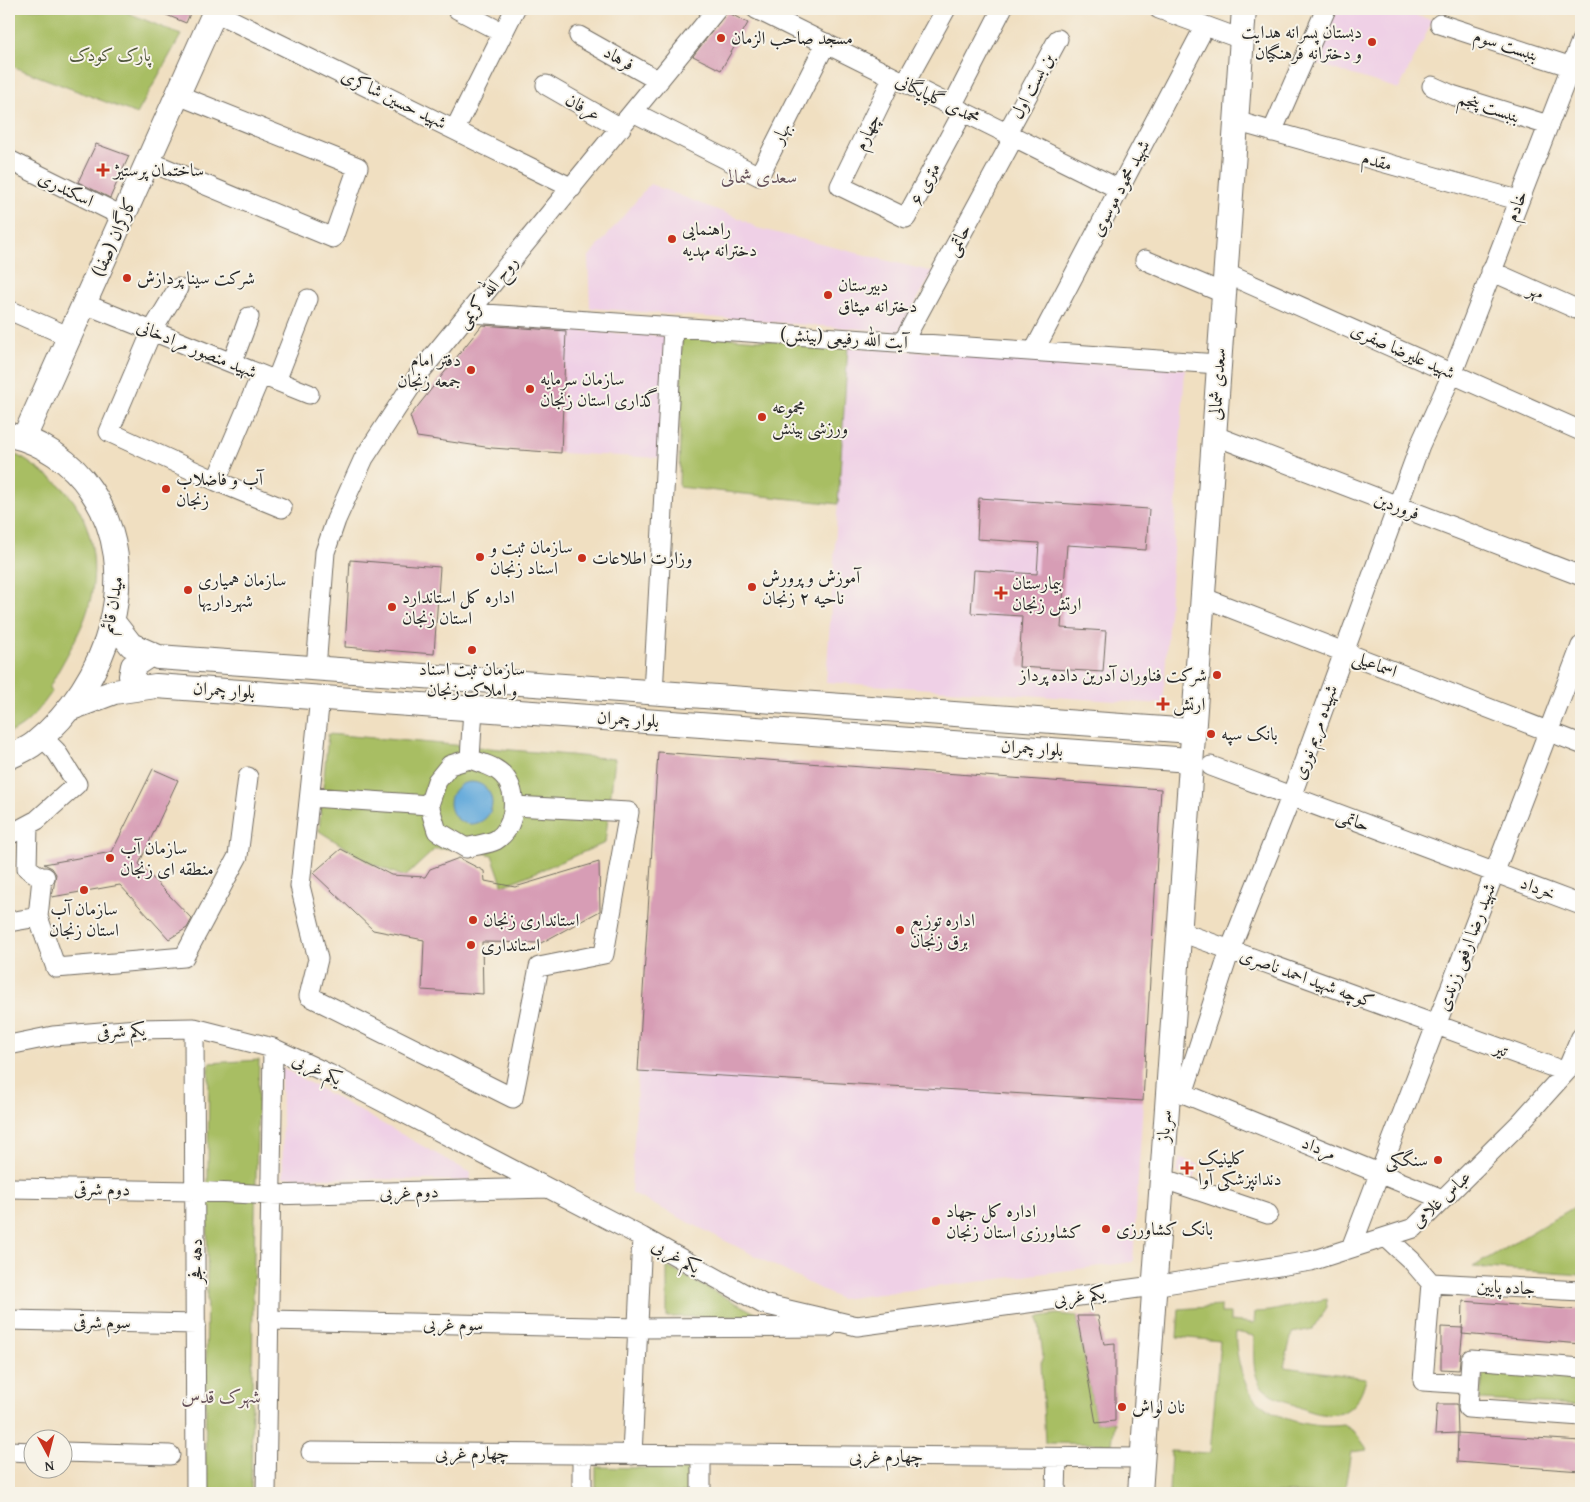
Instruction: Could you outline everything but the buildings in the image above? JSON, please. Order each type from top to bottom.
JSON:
[{"type":"main road","name":"سعدی شمالی","points":[[1201,763],[1192,731],[1244,9]]},
{"type":"main road","name":"کارگران (صفا)","points":[[17,437],[70,338],[216,11]]},
{"type":"main road","name":"میدان قائم","points":[[9,757],[34,744],[42,737],[69,709],[96,668],[113,622],[119,574],[115,539],[102,506],[82,477],[56,454],[17,437]]},
{"type":"main road","name":"بلوار چمران","points":[[113,622],[131,645],[158,657],[1192,731]]},
{"type":"main road","points":[[140,688],[131,676],[133,666],[151,654]]},
{"type":"main road","name":"بلوار چمران","points":[[69,709],[114,692],[156,686],[1129,755],[1201,763]]},
{"type":"main road","points":[[651,721],[653,693]]},
{"type":"main road","points":[[1129,755],[1139,750],[1142,744],[1143,738],[1138,728]]},
{"type":"main road","name":"سرباز","points":[[1140,1493],[1160,1178],[1175,1090],[1178,931],[1201,763]]},
{"type":"street","points":[[457,9],[503,33]]},
{"type":"street","points":[[455,129],[515,9]]},
{"type":"street","name":"روح الله کریمی","points":[[316,668],[326,552],[336,520],[364,458],[422,371],[717,9]]},
{"type":"street","name":"محمدی گلپایگانی","points":[[756,9],[1119,189]]},
{"type":"street","name":"چهارم","points":[[840,186],[899,80],[946,9]]},
{"type":"street","points":[[958,109],[1002,9]]},
{"type":"street","points":[[1159,9],[1241,39]]},
{"type":"street","points":[[1272,132],[1326,9]]},
{"type":"street","name":"شهید حسین شاکری","points":[[216,11],[572,188]]},
{"type":"street","name":"بنبست سوم","points":[[1440,24],[1576,68]]},
{"type":"street","name":"شهید محمود موسوی","points":[[1034,351],[1205,26]]},
{"type":"street","name":"فرهاد","points":[[579,36],[659,81]]},
{"type":"street","name":"بن بست اول","points":[[1010,135],[1058,39]]},
{"type":"street","name":"خادم","points":[[1452,372],[1548,125],[1576,68],[1581,41]]},
{"type":"street","name":"بهار","points":[[633,112],[759,176],[826,44]]},
{"type":"street","name":"عرفان","points":[[546,85],[621,128]]},
{"type":"street","name":"بنبست پنجم","points":[[1432,86],[1452,95],[1548,125]]},
{"type":"street","points":[[148,161],[333,238],[358,167],[178,95]]},
{"type":"street","name":"۶ متری","points":[[840,186],[906,218],[958,109]]},
{"type":"street","name":"مقدم","points":[[1235,121],[1518,200]]},
{"type":"street","name":"حاتمی","points":[[903,342],[1010,135]]},
{"type":"street","name":"اسکندری","points":[[9,160],[124,217]]},
{"type":"street","name":"شهید علیرضا صفری","points":[[1145,260],[1224,283],[1452,372],[1581,431]]},
{"type":"street","name":"مهر","points":[[1491,271],[1581,311]]},
{"type":"street","points":[[178,288],[152,331],[109,432],[216,481],[282,508]]},
{"type":"street","points":[[216,481],[308,299]]},
{"type":"street","name":"شهید منصور مرادخانی","points":[[85,304],[308,394]]},
{"type":"street","points":[[9,310],[70,338]]},
{"type":"street","name":"آیت الله رفیعی (بینش)","points":[[471,313],[1218,364]]},
{"type":"street","points":[[232,363],[249,317]]},
{"type":"street","points":[[653,693],[673,327]]},
{"type":"street","name":"شهیده مریم نوری","points":[[1175,1090],[1291,797],[1420,445],[1452,372]]},
{"type":"street","name":"فروردین","points":[[1213,435],[1581,576]]},
{"type":"street","name":"اسماعیلی","points":[[1202,597],[1581,744]]},
{"type":"street","name":"شهید رضا ارفعی زرندی","points":[[1350,1248],[1581,646]]},
{"type":"street","points":[[320,697],[311,797],[300,886],[318,959],[309,996],[513,1098],[539,967],[604,954],[629,812],[514,806]]},
{"type":"street","points":[[470,759],[474,708]]},
{"type":"street","points":[[9,835],[37,820],[77,784],[56,751],[42,737]]},
{"type":"street","points":[[470,759],[494,768],[507,780],[514,806],[510,825],[496,840],[466,848],[436,831],[429,805],[437,781],[450,765],[470,759]]},
{"type":"street","name":"حاتمی","points":[[1201,763],[1495,872]]},
{"type":"street","points":[[28,825],[27,868],[43,878],[38,917],[56,968],[184,956],[238,856],[248,777]]},
{"type":"street","points":[[311,797],[429,805]]},
{"type":"street","name":"خرداد","points":[[1495,872],[1581,905]]},
{"type":"street","points":[[9,922],[38,917]]},
{"type":"street","name":"کوچه شهید احمد ناصری","points":[[1178,931],[1436,1025]]},
{"type":"street","name":"تیر","points":[[1436,1025],[1566,1072]]},
{"type":"street","name":"یکم شرقی","points":[[9,1045],[54,1036],[137,1029],[194,1028],[233,1038]]},
{"type":"street","name":"دهه فجر","points":[[194,1028],[196,1493]]},
{"type":"street","name":"عباس غلامی","points":[[1153,1286],[1311,1261],[1414,1228],[1519,1124],[1566,1072],[1581,1037]]},
{"type":"street","name":"یکم غربی","points":[[233,1038],[273,1048],[329,1074],[642,1237],[763,1304],[857,1326],[1153,1286]]},
{"type":"street","points":[[266,1493],[273,1048]]},
{"type":"street","name":"مرداد","points":[[1175,1090],[1442,1199]]},
{"type":"street","points":[[1160,1178],[1268,1214]]},
{"type":"street","name":"دوم شرقی","points":[[9,1188],[195,1191],[270,1196]]},
{"type":"street","name":"دوم غربی","points":[[270,1196],[549,1188]]},
{"type":"street","points":[[632,1455],[642,1237]]},
{"type":"street","points":[[1387,1238],[1431,1283],[1423,1381],[1469,1384]]},
{"type":"street","name":"جاده پایین","points":[[1431,1283],[1581,1291]]},
{"type":"street","name":"سوم شرقی","points":[[9,1320],[196,1324]]},
{"type":"street","name":"سوم غربی","points":[[268,1320],[639,1328],[857,1326]]},
{"type":"street","points":[[1581,1368],[1471,1359],[1468,1408],[1581,1416]]},
{"type":"street","points":[[9,1451],[22,1452]]},
{"type":"street","points":[[72,1452],[170,1455]]},
{"type":"street","name":"چهارم غربی","points":[[312,1452],[1141,1458]]},
{"type":"street","points":[[582,1454],[582,1493]]},
{"type":"street","points":[[701,1455],[701,1493]]},
{"type":"street","points":[[1056,1493],[1057,1458]]},
{"type":"shaded area","name":"دبستان پسرانه هدایت و دخترانه فرهنگیان","points":[[1338,9],[1389,9],[1433,20],[1399,89],[1313,63]]},
{"type":"shaded area","points":[[650,184],[741,219],[757,228],[933,272],[899,332],[590,308],[588,258]]},
{"type":"shaded area","points":[[566,330],[665,336],[660,458],[561,453]]},
{"type":"shaded area","name":"بیمارستان ارتش زنجان","points":[[848,347],[1185,369],[1163,704],[826,682]]},
{"type":"shaded area","points":[[281,1067],[471,1173],[470,1181],[283,1177]]},
{"type":"shaded area","points":[[638,1071],[1143,1101],[1133,1262],[840,1299],[631,1193]]},
{"type":"shaded area","name":"کلینیک دندانپزشکی آوا","points":[[1180,1158],[1199,1165],[1194,1179],[1176,1172]]},
{"type":"green space","name":"پارک کودک","points":[[9,9],[119,9],[181,35],[137,114],[9,65]]},
{"type":"green space","name":"مجموعه ورزشی بینش","points":[[682,334],[848,347],[838,504],[679,487]]},
{"type":"green space","points":[[9,453],[24,459],[48,476],[63,488],[74,502],[83,518],[89,535],[94,572],[92,591],[85,618],[49,688],[52,692],[28,721],[9,733]]},
{"type":"green space","points":[[328,734],[615,759],[605,843],[503,886],[492,855],[466,848],[435,849],[405,877],[370,863],[319,831]]},
{"type":"green space","points":[[259,1060],[253,1294],[251,1493],[205,1493],[209,1063]]},
{"type":"green space","points":[[1581,1203],[1581,1275],[1473,1267]]},
{"type":"green space","points":[[667,1267],[761,1316],[667,1317]]},
{"type":"green space","points":[[1326,1299],[1327,1307],[1313,1329],[1292,1333],[1284,1367],[1366,1378],[1361,1394],[1354,1404],[1345,1411],[1335,1414],[1312,1412],[1267,1392],[1259,1382],[1255,1370],[1254,1336],[1236,1332],[1236,1348],[1246,1385],[1254,1398],[1263,1406],[1284,1418],[1296,1422],[1320,1426],[1344,1425],[1355,1432],[1368,1450],[1351,1452],[1344,1493],[1169,1493],[1171,1451],[1210,1453],[1220,1341],[1177,1337],[1179,1309],[1221,1306],[1221,1313],[1230,1313],[1230,1321],[1254,1323],[1255,1312],[1270,1311]]},
{"type":"green space","points":[[1057,1314],[1077,1316],[1096,1423],[1115,1421],[1112,1444],[1045,1443],[1041,1362],[1043,1356],[1038,1317]]},
{"type":"green space","points":[[1484,1369],[1581,1378],[1581,1405],[1480,1400]]},
{"type":"green space","points":[[596,1467],[689,1469],[689,1493],[596,1493]]},
{"type":"water","points":[[475,782],[483,785],[489,791],[492,803],[489,815],[483,821],[467,824],[459,821],[453,815],[450,799],[453,791],[459,785]]},
{"type":"place","name":"مسجد صاحب الزمان","points":[[721,38]]},
{"type":"place","name":"دبستان پسرانه هدایت و دخترانه فرهنگیان","points":[[1372,42]]},
{"type":"place","name":"ساختمان پرستیژ","points":[[103,170]]},
{"type":"place","name":"راهنمایی دخترانه مهدیه","points":[[672,239]]},
{"type":"place","name":"شرکت سینا پردازش","points":[[127,278]]},
{"type":"place","name":"دبیرستان دخترانه میثاق","points":[[828,295]]},
{"type":"place","name":"دفتر امام جمعه زنجان","points":[[471,370]]},
{"type":"place","name":"سازمان سرمایه گذاری استان زنجان","points":[[530,389]]},
{"type":"place","name":"مجموعه ورزشی بینش","points":[[762,417]]},
{"type":"place","name":"آب و فاضلاب زنجان","points":[[166,489]]},
{"type":"place","name":"سازمان ثبت و اسناد زنجان","points":[[480,557]]},
{"type":"place","name":"وزارت اطلاعات","points":[[582,558]]},
{"type":"place","name":"آموزش و پرورش ناحیه ۲ زنجان","points":[[752,587]]},
{"type":"place","name":"سازمان همیاری شهرداریها","points":[[188,590]]},
{"type":"place","name":"بیمارستان ارتش زنجان","points":[[1001,593]]},
{"type":"place","name":"اداره کل استاندارد استان زنجان","points":[[392,607]]},
{"type":"place","name":"سازمان ثبت اسناد و املاک زنجان","points":[[472,650]]},
{"type":"place","name":"شرکت فناوران آدرین داده پرداز","points":[[1217,675]]},
{"type":"place","name":"ارتش","points":[[1163,704]]},
{"type":"place","name":"بانک سپه","points":[[1211,734]]},
{"type":"place","name":"سازمان آب منطقه ای زنجان","points":[[110,858]]},
{"type":"place","name":"سازمان آب استان زنجان","points":[[84,890]]},
{"type":"place","name":"استانداری زنجان","points":[[473,920]]},
{"type":"place","name":"اداره توزیع برق زنجان","points":[[900,930]]},
{"type":"place","name":"استانداری","points":[[471,945]]},
{"type":"place","name":"سنگکی","points":[[1438,1160]]},
{"type":"place","name":"کلینیک دندانپزشکی آوا","points":[[1187,1168]]},
{"type":"place","name":"اداره کل جهاد کشاورزی استان زنجان","points":[[936,1221]]},
{"type":"place","name":"بانک کشاورزی","points":[[1106,1229]]},
{"type":"place","name":"نان لواش","points":[[1122,1407]]},
{"type":"district","name":"سعدی شمالی","points":[[759,176]]},
{"type":"district","name":"شهرک قدس","points":[[221,1396]]}]
